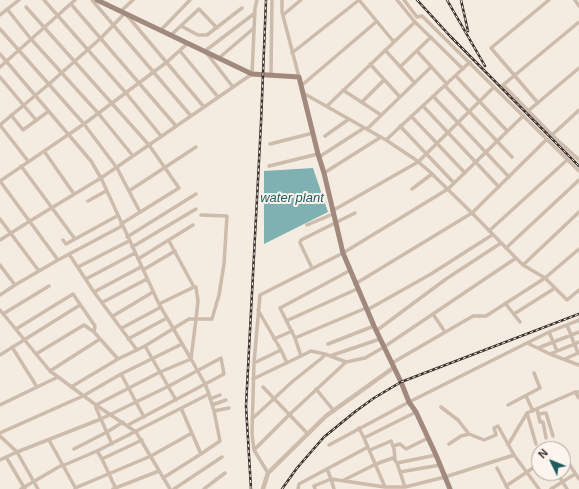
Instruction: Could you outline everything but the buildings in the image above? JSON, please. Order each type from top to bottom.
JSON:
[{"type":"main road","points":[[100,0],[252,74],[298,77],[318,156],[324,173],[343,253],[376,332],[393,365],[409,402],[416,412],[450,489]]},
{"type":"street","points":[[0,15],[19,0]]},
{"type":"street","points":[[44,0],[126,92],[161,136]]},
{"type":"street","points":[[0,66],[75,0]]},
{"type":"street","points":[[92,0],[191,116]]},
{"type":"street","points":[[28,161],[0,124],[49,84],[101,38],[113,26],[133,0]]},
{"type":"street","points":[[161,30],[190,0]]},
{"type":"street","points":[[0,240],[51,207],[117,168],[132,156],[252,74],[257,0]]},
{"type":"street","points":[[271,76],[272,0]]},
{"type":"street","points":[[282,0],[283,15],[298,77]]},
{"type":"street","points":[[283,15],[301,0]]},
{"type":"street","points":[[292,54],[359,0],[394,42]]},
{"type":"street","points":[[397,0],[415,22],[463,69]]},
{"type":"street","points":[[404,0],[417,16],[422,16],[579,171]]},
{"type":"street","points":[[538,103],[492,50],[492,47],[549,0]]},
{"type":"street","points":[[575,0],[579,6]]},
{"type":"street","points":[[71,4],[140,82],[176,126]]},
{"type":"street","points":[[0,295],[58,260],[121,225],[179,188],[149,145],[26,7]]},
{"type":"street","points":[[181,26],[198,35],[207,34],[242,8]]},
{"type":"street","points":[[7,9],[31,39],[98,113],[132,156]]},
{"type":"street","points":[[171,35],[200,9],[217,28]]},
{"type":"street","points":[[123,12],[204,106]]},
{"type":"street","points":[[233,87],[205,51],[255,12]]},
{"type":"street","points":[[301,86],[376,22]]},
{"type":"street","points":[[327,106],[415,22]]},
{"type":"street","points":[[579,22],[503,85],[579,160]]},
{"type":"street","points":[[0,28],[84,124],[117,168],[140,212]]},
{"type":"street","points":[[219,58],[254,28]]},
{"type":"street","points":[[400,67],[431,37]]},
{"type":"street","points":[[58,260],[0,181],[84,124],[167,62],[188,43]]},
{"type":"street","points":[[385,50],[415,83]]},
{"type":"street","points":[[180,51],[218,97]]},
{"type":"street","points":[[417,51],[469,112],[512,157]]},
{"type":"street","points":[[0,54],[91,161],[101,178],[121,225],[160,306],[191,358],[209,394],[220,441],[163,478]]},
{"type":"street","points":[[386,140],[470,62]]},
{"type":"street","points":[[370,64],[400,97]]},
{"type":"street","points":[[270,166],[318,156],[365,128],[382,115],[431,67]]},
{"type":"street","points":[[528,111],[579,68]]},
{"type":"street","points":[[456,76],[507,131]]},
{"type":"street","points":[[0,77],[36,120]]},
{"type":"street","points":[[362,102],[384,80]]},
{"type":"street","points":[[307,225],[333,212],[418,162],[494,87]]},
{"type":"street","points":[[343,90],[382,115]]},
{"type":"street","points":[[302,92],[386,140],[418,162],[448,189],[523,265],[544,278],[567,300],[579,290]]},
{"type":"street","points":[[433,96],[509,177]]},
{"type":"street","points":[[423,106],[499,187]]},
{"type":"street","points":[[552,134],[579,110]]},
{"type":"street","points":[[11,115],[23,130],[49,111]]},
{"type":"street","points":[[411,116],[464,173]]},
{"type":"street","points":[[268,473],[254,450],[252,419],[254,362],[260,294],[343,253],[448,189],[523,116]]},
{"type":"street","points":[[325,136],[349,119]]},
{"type":"street","points":[[400,126],[454,183]]},
{"type":"street","points":[[270,144],[313,133]]},
{"type":"street","points":[[324,173],[381,137]]},
{"type":"street","points":[[286,321],[356,287],[472,213],[546,140]]},
{"type":"street","points":[[129,191],[196,147]]},
{"type":"street","points":[[44,151],[74,194]]},
{"type":"street","points":[[489,231],[567,160]]},
{"type":"street","points":[[21,166],[75,239]]},
{"type":"street","points":[[412,189],[432,174]]},
{"type":"street","points":[[506,248],[579,180]]},
{"type":"street","points":[[88,201],[106,191]]},
{"type":"street","points":[[78,267],[128,239],[196,194]]},
{"type":"street","points":[[132,247],[196,209]]},
{"type":"street","points":[[523,265],[579,212]]},
{"type":"street","points":[[312,268],[300,241],[355,213]]},
{"type":"street","points":[[71,387],[189,320],[212,319],[219,296],[224,264],[227,216],[201,215]]},
{"type":"street","points":[[63,240],[66,244],[117,216]]},
{"type":"street","points":[[0,219],[39,271]]},
{"type":"street","points":[[138,259],[193,225]]},
{"type":"street","points":[[295,338],[366,309],[431,274],[492,235]]},
{"type":"street","points":[[169,241],[194,287],[196,287],[198,301],[191,358]]},
{"type":"street","points":[[376,332],[446,280],[502,243]]},
{"type":"street","points":[[263,489],[268,473],[326,416],[393,365],[473,316],[486,316],[544,278],[579,249]]},
{"type":"street","points":[[94,292],[175,251]]},
{"type":"street","points":[[86,279],[135,253]]},
{"type":"street","points":[[69,254],[94,292],[103,302],[137,350]]},
{"type":"street","points":[[254,450],[316,389],[346,362],[365,358],[384,347],[516,258]]},
{"type":"street","points":[[0,265],[15,285]]},
{"type":"street","points":[[301,356],[292,331],[280,308],[350,271]]},
{"type":"street","points":[[103,302],[147,280]]},
{"type":"street","points":[[3,314],[49,286]]},
{"type":"street","points":[[122,328],[194,287]]},
{"type":"street","points":[[514,314],[555,288]]},
{"type":"street","points":[[113,316],[154,292]]},
{"type":"street","points":[[16,329],[73,294],[94,326],[94,332]]},
{"type":"street","points":[[505,303],[520,322]]},
{"type":"street","points":[[0,355],[80,305]]},
{"type":"street","points":[[0,310],[50,371],[83,396],[128,425],[136,432],[170,489]]},
{"type":"street","points":[[258,310],[287,363]]},
{"type":"street","points":[[433,314],[445,332]]},
{"type":"street","points":[[128,339],[167,318]]},
{"type":"street","points":[[329,445],[409,402],[526,343],[579,320]]},
{"type":"street","points":[[36,354],[84,325],[94,332],[118,359]]},
{"type":"street","points":[[565,359],[578,353],[567,325]]},
{"type":"street","points":[[328,344],[374,326]]},
{"type":"street","points":[[274,339],[292,331]]},
{"type":"street","points":[[549,332],[557,351]]},
{"type":"street","points":[[538,348],[579,332]]},
{"type":"street","points":[[50,371],[100,339]]},
{"type":"street","points":[[330,356],[380,339]]},
{"type":"street","points":[[550,354],[579,342]]},
{"type":"street","points":[[526,343],[579,365]]},
{"type":"street","points":[[38,489],[17,452],[0,434],[83,396],[121,374],[182,344]]},
{"type":"street","points":[[145,346],[176,400]]},
{"type":"street","points":[[12,348],[37,387]]},
{"type":"street","points":[[254,362],[281,350]]},
{"type":"street","points":[[253,379],[311,351],[325,354],[346,362]]},
{"type":"street","points":[[252,419],[273,398],[325,354]]},
{"type":"street","points":[[96,405],[191,358]]},
{"type":"street","points":[[0,460],[101,419],[136,403],[221,358],[224,374],[128,425]]},
{"type":"street","points":[[508,405],[540,388],[534,373]]},
{"type":"street","points":[[121,374],[144,417]]},
{"type":"street","points":[[0,405],[58,377]]},
{"type":"street","points":[[263,387],[289,416],[308,434]]},
{"type":"street","points":[[316,389],[334,411]]},
{"type":"street","points":[[508,444],[527,413],[577,392],[579,398]]},
{"type":"street","points":[[6,457],[23,488],[62,465],[112,444],[209,394]]},
{"type":"street","points":[[210,399],[220,396]]},
{"type":"street","points":[[526,396],[538,414],[540,422],[542,422],[546,438]]},
{"type":"street","points":[[212,405],[226,400]]},
{"type":"street","points":[[96,405],[112,444]]},
{"type":"street","points":[[441,407],[458,420],[469,434],[484,440],[496,435],[494,428],[498,426],[514,455],[539,489]]},
{"type":"street","points":[[181,408],[201,454]]},
{"type":"street","points":[[214,411],[229,408]]},
{"type":"street","points":[[364,438],[416,412]]},
{"type":"street","points":[[527,413],[535,441]]},
{"type":"street","points":[[538,414],[546,414],[553,436]]},
{"type":"street","points":[[74,449],[123,422]]},
{"type":"street","points":[[521,422],[530,426]]},
{"type":"street","points":[[359,428],[385,487]]},
{"type":"street","points":[[49,440],[75,488],[151,456],[192,433]]},
{"type":"street","points":[[449,444],[461,436],[469,434]]},
{"type":"street","points":[[393,446],[400,444],[406,449],[428,438]]},
{"type":"street","points":[[102,460],[142,440]]},
{"type":"street","points":[[298,489],[299,484],[327,469],[369,448],[390,441],[393,446],[396,461],[405,487]]},
{"type":"street","points":[[97,451],[109,473],[115,489],[159,471]]},
{"type":"street","points":[[343,480],[376,464],[393,458],[396,461],[436,455]]},
{"type":"street","points":[[315,489],[314,486],[331,479],[385,487],[405,487],[445,477],[514,455]]},
{"type":"street","points":[[174,489],[222,457]]},
{"type":"street","points":[[400,472],[440,465]]},
{"type":"street","points":[[571,467],[579,480]]},
{"type":"street","points":[[497,468],[507,488],[531,469]]},
{"type":"street","points":[[327,469],[334,489]]},
{"type":"street","points":[[204,489],[225,473]]},
{"type":"street","points":[[551,489],[576,474]]},
{"type":"street","points":[[563,482],[567,489]]},
{"type":"water","name":"water plant","points":[[313,168],[328,212],[264,244],[264,171]]},
{"type":"railway","points":[[251,489],[246,406],[266,0]]},
{"type":"railway","points":[[417,0],[450,36],[579,166]]},
{"type":"railway","points":[[447,0],[485,66]]},
{"type":"railway","points":[[461,0],[468,31]]},
{"type":"railway","points":[[282,489],[297,468],[324,437],[374,398],[401,382],[579,314]]}]
